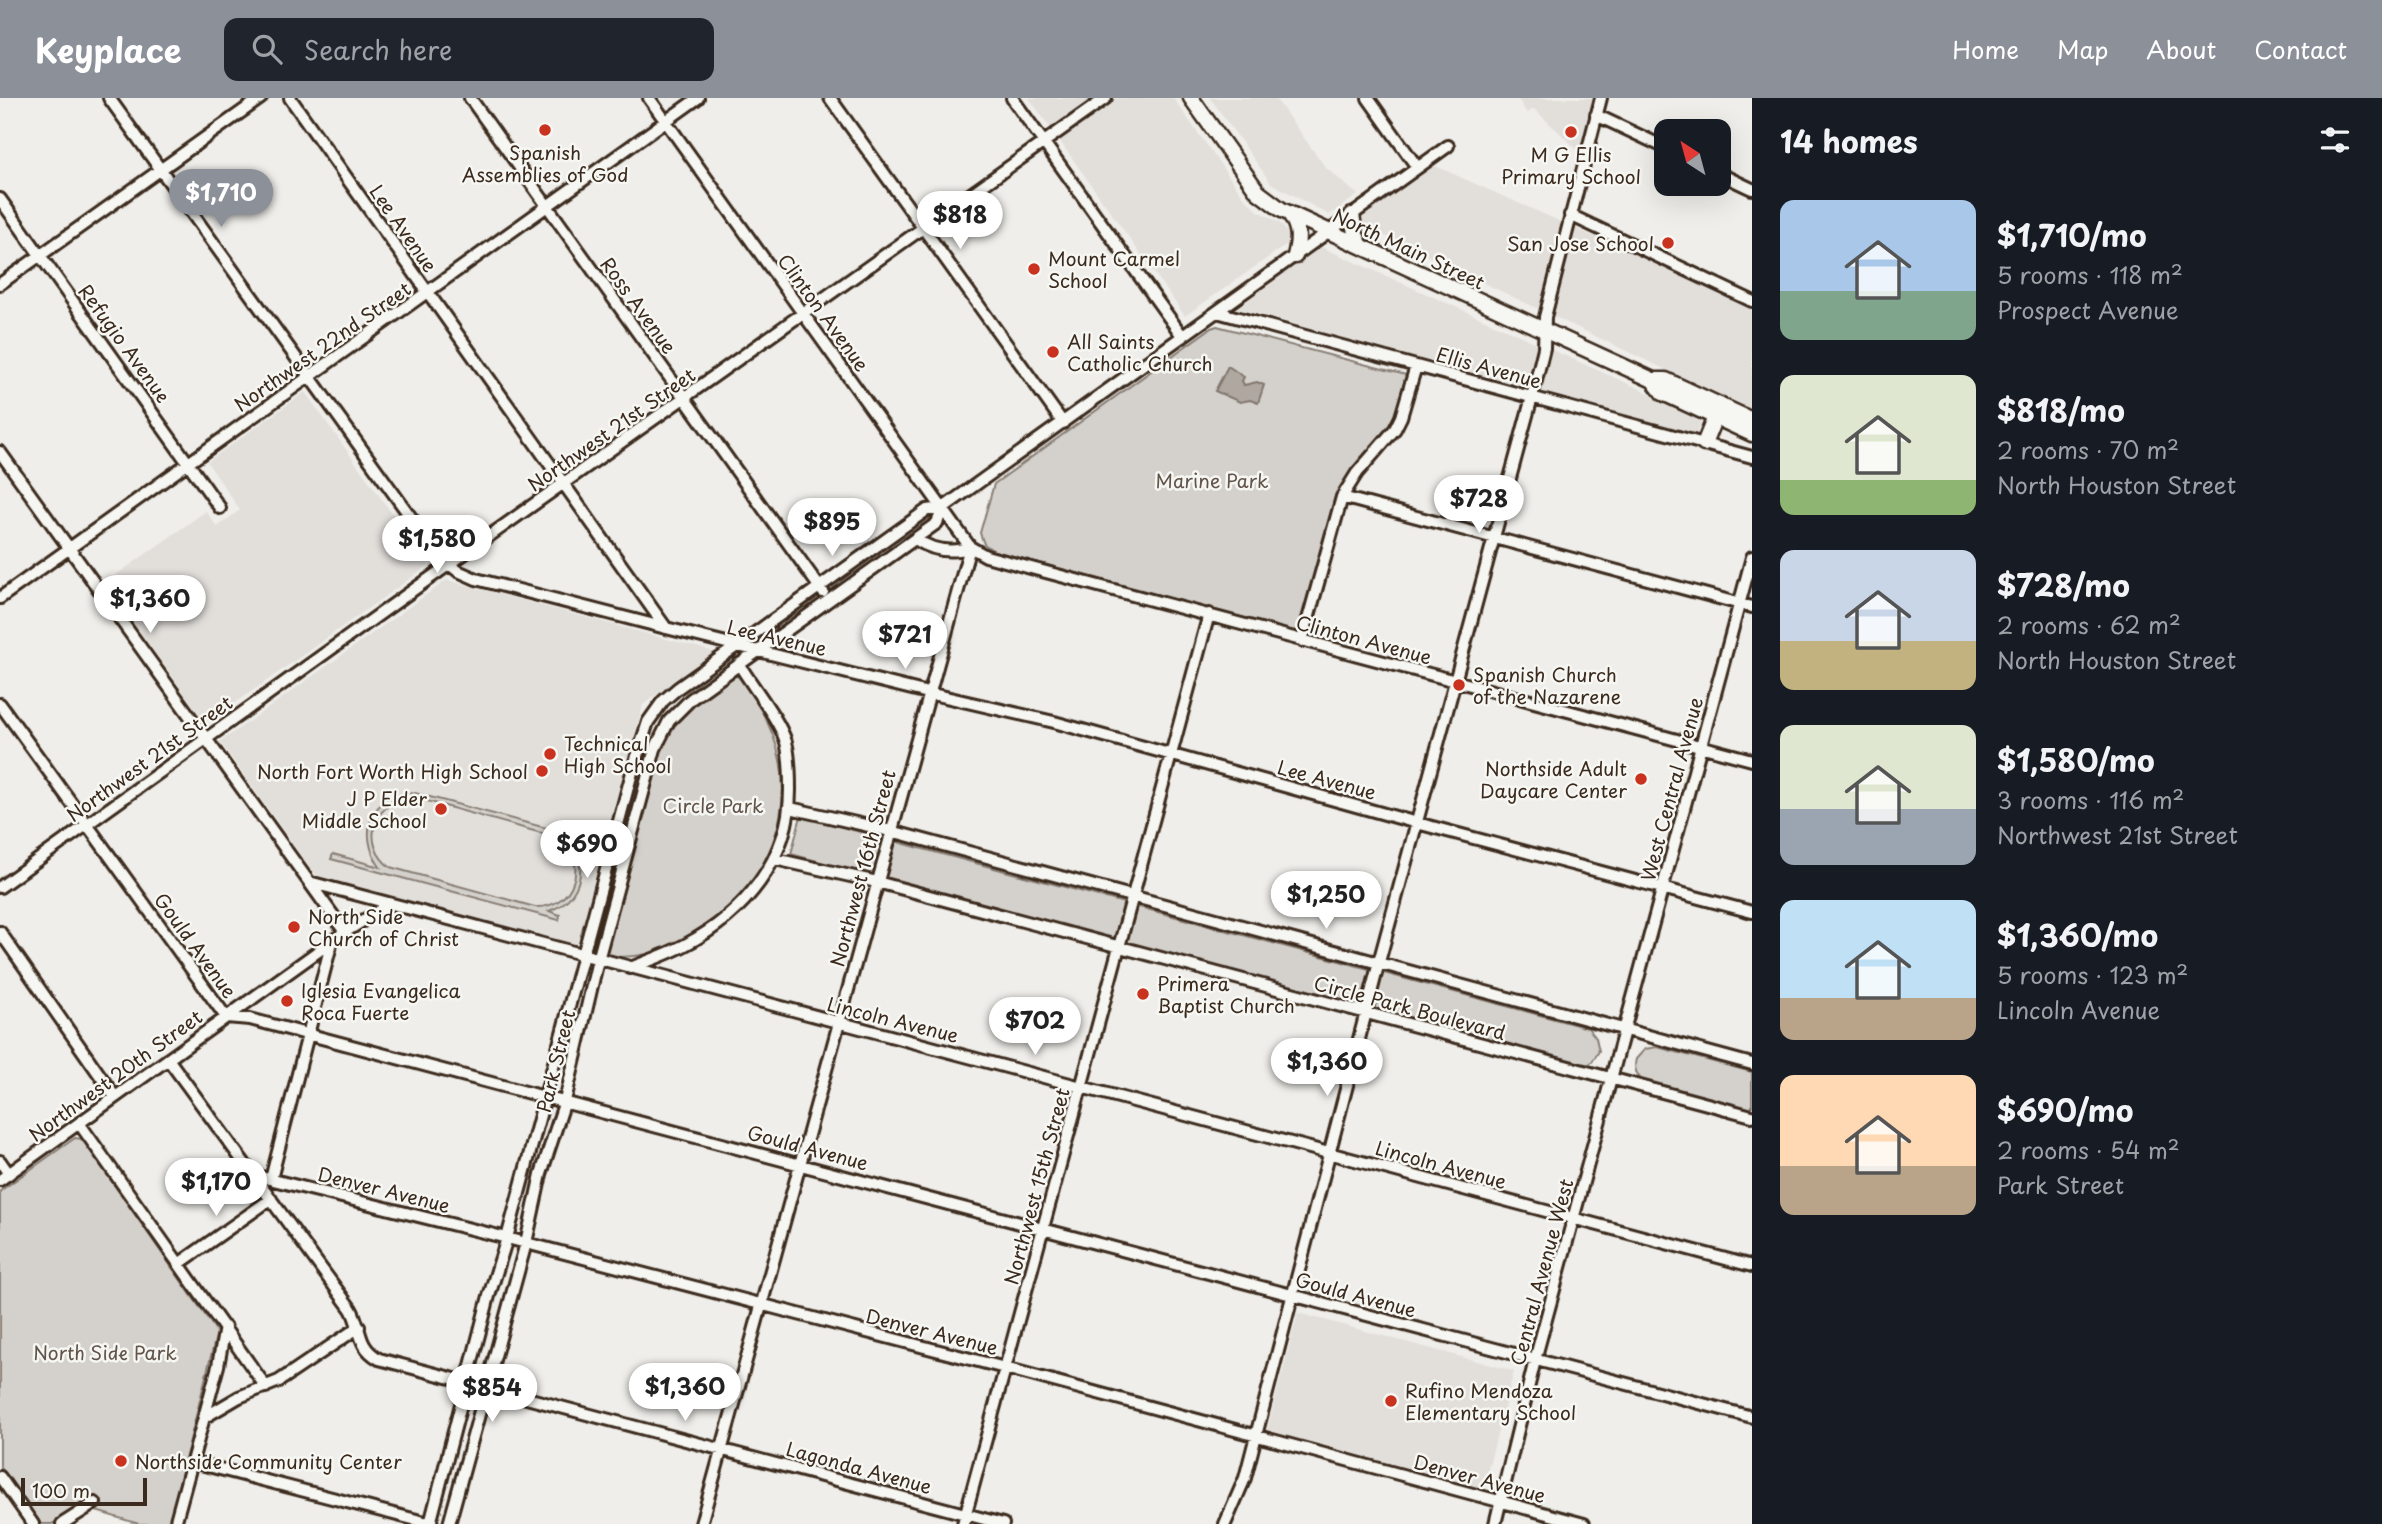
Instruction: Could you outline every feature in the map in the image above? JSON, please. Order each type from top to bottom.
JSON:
[{"type":"main road","name":"North Main Street","points":[[1191,98],[1258,192],[1289,213],[1653,380],[1666,380],[1752,420]]},
{"type":"main road","points":[[1289,213],[1297,225],[1295,256]]},
{"type":"main road","points":[[1352,215],[1355,233],[1362,246]]},
{"type":"main road","name":"North Main Street","points":[[1653,380],[1663,393],[1752,434]]},
{"type":"main road","points":[[1704,444],[1715,417]]},
{"type":"street","points":[[109,98],[438,555],[449,565],[476,579],[666,628]]},
{"type":"street","points":[[0,284],[261,98]]},
{"type":"street","name":"Lee Avenue","points":[[290,98],[666,628],[1054,722],[1752,912]]},
{"type":"street","name":"Ross Avenue","points":[[470,98],[829,600]]},
{"type":"street","name":"Clinton Avenue","points":[[649,98],[970,547],[986,556],[1752,761]]},
{"type":"street","name":"Northwest 22nd Street","points":[[0,598],[698,98]]},
{"type":"street","points":[[830,98],[1063,423]]},
{"type":"street","points":[[1012,98],[1183,337]]},
{"type":"street","name":"Northwest 21st Street","points":[[0,887],[1106,98]]},
{"type":"street","points":[[1368,98],[1417,167]]},
{"type":"street","points":[[1225,1524],[1245,1478],[1379,962],[1532,397],[1544,348],[1545,317],[1601,98]]},
{"type":"street","points":[[1596,115],[1654,142]]},
{"type":"street","points":[[735,646],[927,510],[943,508],[1448,146]]},
{"type":"street","points":[[1731,179],[1752,189]]},
{"type":"street","name":"Refugio Avenue","points":[[0,199],[220,508]]},
{"type":"street","points":[[1570,215],[1752,301]]},
{"type":"street","name":"Ellis Avenue","points":[[1217,312],[1752,457]]},
{"type":"street","points":[[1302,641],[1342,497],[1357,473],[1398,423],[1416,366]]},
{"type":"street","points":[[0,452],[345,932]]},
{"type":"street","points":[[1342,497],[1752,607]]},
{"type":"street","points":[[760,650],[937,523],[943,508]]},
{"type":"street","name":"Clinton Avenue","points":[[915,539],[924,545],[951,552],[970,547]]},
{"type":"street","name":"Northwest 16th Street","points":[[701,1524],[970,547]]},
{"type":"street","name":"West Central Avenue","points":[[1624,1029],[1752,557]]},
{"type":"street","name":"Northwest 15th Street","points":[[965,1519],[1209,614]]},
{"type":"street","name":"Park Street","points":[[431,1524],[489,1296],[648,722],[663,701],[735,646]]},
{"type":"street","name":"Park Street","points":[[449,1524],[526,1243],[541,1174],[565,1101],[598,960],[661,734],[677,711],[691,699],[760,650]]},
{"type":"street","points":[[630,968],[677,949],[713,928],[756,888],[775,859],[782,841],[790,808],[790,770],[786,741],[739,664]]},
{"type":"street","name":"Gould Avenue","points":[[0,704],[226,1017],[250,1019],[545,1095],[1752,1417]]},
{"type":"street","name":"Circle Park Boulevard","points":[[790,808],[891,831],[1752,1063]]},
{"type":"street","name":"Circle Park Boulevard","points":[[775,859],[877,881],[1752,1116]]},
{"type":"street","name":"Lincoln Avenue","points":[[309,882],[837,1023],[1082,1085],[1752,1266]]},
{"type":"street","name":"Northwest 20th Street","points":[[5,1177],[345,932],[390,904]]},
{"type":"street","points":[[0,932],[115,1097]]},
{"type":"street","points":[[271,1179],[332,942]]},
{"type":"street","name":"Central Avenue West","points":[[1494,1524],[1624,1029]]},
{"type":"street","name":"Lagonda Avenue","points":[[168,1059],[351,1309],[365,1348],[379,1359],[722,1449],[965,1519],[1003,1524]]},
{"type":"street","points":[[79,1124],[267,1387]]},
{"type":"street","points":[[0,1161],[5,1177]]},
{"type":"street","name":"Denver Avenue","points":[[253,1175],[507,1238],[1005,1368],[1584,1524]]},
{"type":"street","points":[[180,1263],[271,1199]]},
{"type":"street","points":[[176,1524],[218,1366],[225,1327]]},
{"type":"street","points":[[205,1417],[239,1397],[279,1381],[359,1327]]},
{"type":"street","points":[[193,1462],[431,1524]]},
{"type":"street","points":[[0,1477],[33,1524]]},
{"type":"street","points":[[62,1524],[95,1503]]},
{"type":"shaded area","points":[[1029,98],[1173,98],[1243,196],[1258,211],[1280,223],[1293,240],[1185,316]]},
{"type":"shaded area","points":[[1210,98],[1275,98],[1326,168],[1358,195],[1329,215],[1271,183]]},
{"type":"shaded area","name":"M G Ellis Primary School","points":[[1517,98],[1593,98],[1579,151],[1534,109],[1527,113]]},
{"type":"shaded area","points":[[1431,164],[1752,307],[1752,411],[1354,221]]},
{"type":"shaded area","points":[[1321,247],[1702,419],[1696,435],[1237,308]]},
{"type":"shaded area","points":[[1228,366],[1244,377],[1244,385],[1257,382],[1264,385],[1258,403],[1250,400],[1240,402],[1215,391]]},
{"type":"shaded area","points":[[305,392],[429,565],[206,724],[105,583],[206,511],[217,527],[240,510],[207,462]]},
{"type":"shaded area","name":"J P Elder Middle School","points":[[447,580],[715,652],[643,705],[579,946],[315,875],[220,742]]},
{"type":"shaded area","name":"Rufino Mendoza Elementary School","points":[[1298,1313],[1514,1371],[1483,1488],[1267,1430]]},
{"type":"green space","name":"Marine Park","points":[[1217,326],[1406,375],[1399,406],[1389,427],[1353,469],[1339,491],[1299,629],[1294,631],[994,551],[984,544],[980,533],[994,484]]},
{"type":"green space","name":"Circle Park","points":[[733,675],[739,677],[761,710],[777,746],[782,773],[781,809],[773,843],[757,875],[735,903],[709,926],[678,944],[644,954],[609,957],[605,954],[659,748],[679,714]]},
{"type":"green space","points":[[415,793],[550,829],[563,836],[579,857],[580,870],[578,883],[572,894],[549,911],[560,915],[559,920],[331,859],[333,854],[380,867],[369,841],[372,817],[378,807],[400,795]],"holes":[[[420,799],[559,838],[574,859],[573,882],[568,892],[548,906],[535,907],[390,867],[381,858],[373,837],[379,816],[396,801]]]},
{"type":"green space","points":[[801,816],[1588,1028],[1596,1038],[1599,1051],[1592,1062],[1583,1067],[791,854]]},
{"type":"green space","points":[[1657,1047],[1752,1072],[1752,1112],[1645,1083],[1636,1073],[1636,1059],[1645,1049]]},
{"type":"green space","name":"North Side Park","points":[[75,1138],[82,1139],[217,1332],[169,1524],[139,1524],[83,1507],[52,1524],[41,1524],[0,1466],[0,1191]]},
{"type":"place","name":"Spanish Assemblies of God","points":[[545,130]]},
{"type":"place","name":"M G Ellis Primary School","points":[[1571,132]]},
{"type":"place","name":"San Jose School","points":[[1668,243]]},
{"type":"place","name":"Mount Carmel School","points":[[1034,269]]},
{"type":"place","name":"All Saints Catholic Church","points":[[1053,352]]},
{"type":"place","name":"Spanish Church of the Nazarene","points":[[1459,685]]},
{"type":"place","name":"Technical High School","points":[[550,754]]},
{"type":"place","name":"North Fort Worth High School","points":[[542,771]]},
{"type":"place","name":"Northside Adult Daycare Center","points":[[1641,779]]},
{"type":"place","name":"J P Elder Middle School","points":[[441,809]]},
{"type":"place","name":"North Side Church of Christ","points":[[294,927]]},
{"type":"place","name":"Primera Baptist Church","points":[[1143,994]]},
{"type":"place","name":"Iglesia Evangelica Roca Fuerte","points":[[287,1001]]},
{"type":"place","name":"Rufino Mendoza Elementary School","points":[[1391,1401]]},
{"type":"place","name":"Northside Community Center","points":[[121,1461]]}]
